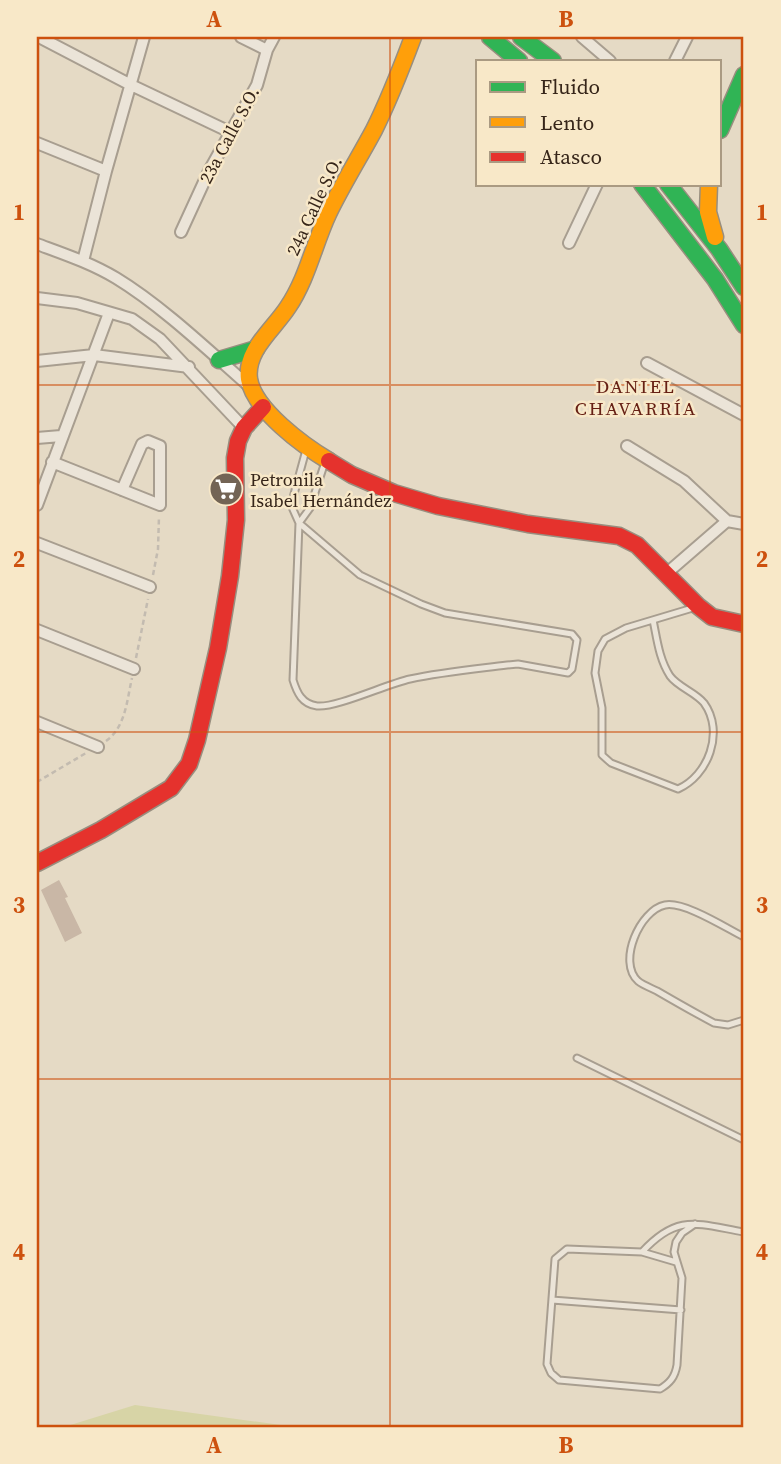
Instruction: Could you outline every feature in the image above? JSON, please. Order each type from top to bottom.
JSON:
[{"type":"street","points":[[39,37],[230,132]]},
{"type":"street","points":[[83,261],[144,37]]},
{"type":"street","points":[[241,37],[267,50]]},
{"type":"street","name":"23a Calle S.O.","points":[[181,232],[208,171],[257,85],[267,50],[274,37]]},
{"type":"street","name":"24a Calle S.O.","points":[[250,387],[249,374],[256,349],[294,298],[327,216],[384,108],[414,37]]},
{"type":"street","points":[[490,37],[518,60]]},
{"type":"street","points":[[521,37],[552,60]]},
{"type":"street","points":[[675,60],[687,37]]},
{"type":"street","points":[[586,38],[609,60]]},
{"type":"street","points":[[722,126],[741,83]]},
{"type":"street","points":[[37,143],[106,171]]},
{"type":"street","points":[[569,243],[596,186]]},
{"type":"street","points":[[644,186],[715,279],[744,325]]},
{"type":"street","points":[[668,215],[679,192],[696,186]]},
{"type":"street","points":[[709,186],[708,212],[719,249]]},
{"type":"street","points":[[679,192],[744,287]]},
{"type":"street","points":[[37,244],[83,261],[141,295],[250,387],[263,407],[325,460],[389,491],[431,505],[476,515],[619,536],[637,545],[712,617],[744,624]]},
{"type":"street","points":[[37,298],[77,303],[132,319],[160,339],[189,367],[244,428]]},
{"type":"street","points":[[37,505],[109,313]]},
{"type":"street","points":[[219,360],[256,349]]},
{"type":"street","points":[[37,361],[94,355],[189,367]]},
{"type":"street","points":[[647,363],[744,415]]},
{"type":"street","points":[[37,863],[101,830],[171,788],[189,764],[218,648],[230,576],[236,520],[235,458],[238,441],[244,428],[263,407]]},
{"type":"street","points":[[37,438],[61,436]]},
{"type":"street","points":[[52,462],[160,506],[160,446],[148,441],[142,444],[122,490]]},
{"type":"street","points":[[627,446],[684,481],[727,521],[744,524]]},
{"type":"street","points":[[667,573],[727,521]]},
{"type":"street","points":[[37,543],[150,587]]},
{"type":"street","points":[[37,630],[134,669]]},
{"type":"street","points":[[37,722],[98,747]]},
{"type":"lane","points":[[307,447],[291,505],[299,523],[360,575],[445,613],[572,634],[577,640],[572,670],[568,673],[518,664],[486,667],[408,679],[328,706],[310,704],[296,693],[293,680],[299,523],[310,508],[325,460]]},
{"type":"lane","points":[[653,620],[660,657],[672,678],[703,702],[711,717],[713,740],[709,757],[688,785],[678,789],[611,763],[602,755],[602,708],[595,673],[598,651],[605,639],[626,628],[698,606]]},
{"type":"lane","points":[[744,937],[680,905],[663,905],[647,917],[636,933],[630,949],[629,964],[637,980],[714,1023],[728,1024],[744,1020]]},
{"type":"lane","points":[[577,1058],[744,1140]]},
{"type":"lane","points":[[642,1252],[654,1239],[677,1225],[695,1224],[744,1232]]},
{"type":"lane","points":[[676,1262],[642,1252],[567,1249],[555,1259],[547,1364],[551,1373],[559,1380],[660,1390],[669,1384],[675,1376],[681,1310],[682,1278],[674,1252],[682,1233],[695,1224]]},
{"type":"lane","points":[[552,1300],[681,1310]]},
{"type":"shaded area","points":[[135,1405],[295,1427],[64,1427]]},
{"type":"building","points":[[59,880],[82,933],[65,942],[41,890]]},
{"type":"waterway","points":[[744,37],[744,42]]},
{"type":"traffic: fast","points":[[490,37],[518,60]]},
{"type":"traffic: fast","points":[[521,37],[552,60]]},
{"type":"traffic: fast","points":[[722,125],[744,75]]},
{"type":"traffic: fast","points":[[644,186],[715,279],[744,325]]},
{"type":"traffic: fast","points":[[670,186],[719,249],[744,287]]},
{"type":"traffic: fast","points":[[219,360],[256,349]]},
{"type":"traffic: slow","points":[[329,461],[294,437],[270,415],[253,391],[249,368],[256,349],[288,307],[300,285],[328,214],[374,130],[413,37]]},
{"type":"traffic: slow","points":[[709,186],[708,212],[715,237]]},
{"type":"traffic: jam","points":[[37,863],[101,830],[171,788],[189,764],[218,648],[230,576],[236,520],[235,458],[238,441],[244,428],[263,407]]},
{"type":"traffic: jam","points":[[329,461],[352,475],[394,493],[438,506],[528,524],[619,536],[637,545],[712,617],[744,624]]},
{"type":"place","name":"Petronila Isabel Hernández","points":[[226,489]]},
{"type":"district","name":"DANIEL CHAVARRÍA","points":[[636,397]]}]
